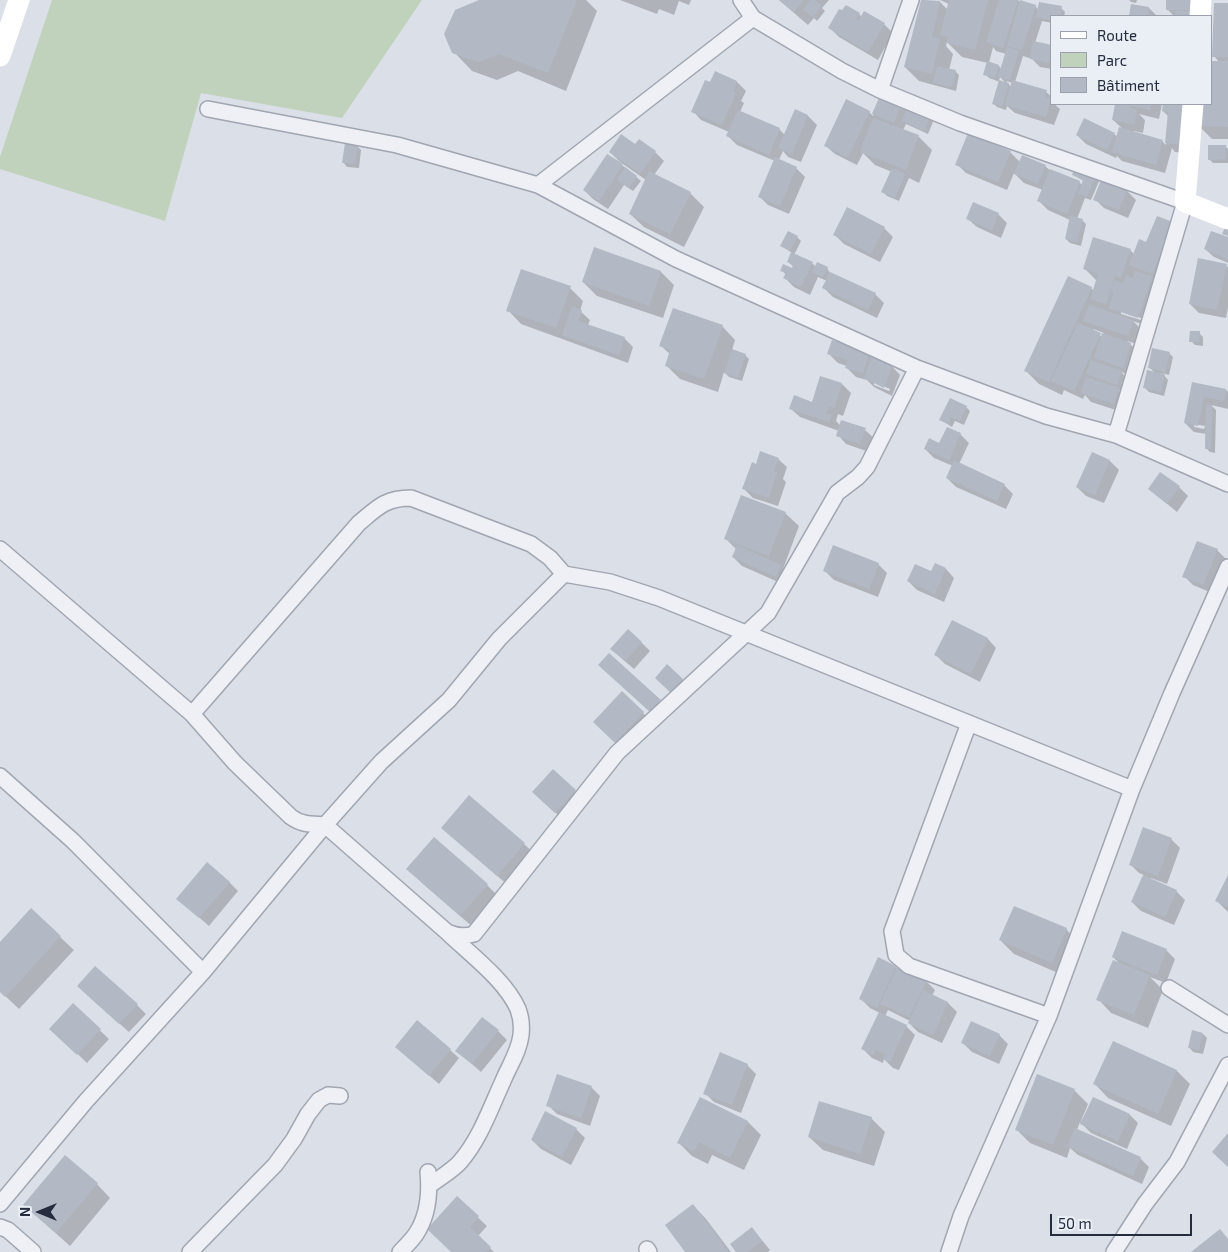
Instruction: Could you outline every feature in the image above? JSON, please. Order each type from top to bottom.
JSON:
[{"type":"street","points":[[0,56],[20,0]]},
{"type":"street","points":[[740,0],[753,18],[842,71],[880,90],[960,123],[1185,202],[1228,219]]},
{"type":"street","points":[[880,90],[911,0]]},
{"type":"street","points":[[1200,15],[1201,0]]},
{"type":"street","points":[[538,185],[753,18]]},
{"type":"street","points":[[1116,435],[1185,202],[1193,105]]},
{"type":"street","points":[[208,110],[397,146],[538,185],[676,259],[917,368],[1046,416],[1116,435],[1228,484]]},
{"type":"street","points":[[447,932],[461,936],[474,934],[617,754],[768,613],[837,493],[867,467],[917,368]]},
{"type":"street","points":[[192,714],[359,523],[384,502],[397,498],[411,498],[531,544],[550,558],[564,574],[610,582],[660,598],[1132,789]]},
{"type":"street","points":[[0,549],[192,714],[235,763],[291,817],[298,822],[306,824],[325,825],[447,932],[498,980],[511,996],[518,1011],[521,1024],[521,1036],[517,1051],[482,1129],[471,1147],[458,1164],[429,1179],[425,1215],[417,1233],[400,1252]]},
{"type":"street","points":[[949,1252],[961,1216],[1048,1016],[1132,789],[1228,567]]},
{"type":"street","points":[[0,1204],[86,1101],[203,972],[380,762],[449,700],[499,639],[564,574]]},
{"type":"street","points":[[969,723],[892,932],[896,956],[909,966],[1048,1016]]},
{"type":"street","points":[[0,776],[73,841],[203,972]]},
{"type":"street","points":[[1169,988],[1228,1025]]},
{"type":"street","points":[[1114,1252],[1145,1204],[1177,1162],[1228,1065]]},
{"type":"street","points":[[190,1252],[274,1165],[319,1100],[328,1095],[340,1096]]},
{"type":"street","points":[[0,1227],[8,1230],[33,1252]]},
{"type":"green space","points":[[52,0],[422,0],[342,118],[201,93],[165,221],[0,169],[0,157]]},
{"type":"building","points":[[479,0],[577,0],[548,73],[499,54],[478,62],[452,53],[444,34],[455,10]]},
{"type":"building","points":[[779,0],[804,0],[794,12]]},
{"type":"building","points":[[810,0],[815,0],[822,6],[813,17],[803,10]]},
{"type":"building","points":[[921,0],[940,1],[932,37],[940,39],[932,74],[904,67]]},
{"type":"building","points":[[949,0],[988,0],[975,50],[947,43],[948,37],[940,35]]},
{"type":"building","points":[[999,0],[1018,0],[1003,48],[986,42]]},
{"type":"building","points":[[1020,0],[1036,5],[1022,50],[1007,46]]},
{"type":"building","points":[[1166,0],[1189,0],[1190,10],[1166,10]]},
{"type":"building","points":[[1039,2],[1062,6],[1060,15],[1050,15],[1050,20],[1036,17]]},
{"type":"building","points":[[1214,3],[1228,3],[1228,57],[1213,57]]},
{"type":"building","points":[[1131,4],[1149,7],[1148,15],[1129,15]]},
{"type":"building","points":[[846,5],[860,13],[856,19],[859,20],[864,11],[885,23],[868,52],[828,28],[839,9],[842,10]]},
{"type":"building","points":[[1176,10],[1191,12],[1190,15],[1175,15]]},
{"type":"building","points":[[1033,41],[1050,45],[1050,63],[1030,59]]},
{"type":"building","points":[[1007,47],[1019,51],[1010,80],[998,77]]},
{"type":"building","points":[[987,61],[999,65],[995,78],[983,75]]},
{"type":"building","points":[[1213,61],[1228,61],[1228,127],[1197,126],[1198,105],[1213,105]]},
{"type":"building","points":[[937,66],[956,70],[952,87],[933,83]]},
{"type":"building","points":[[715,71],[737,81],[733,92],[736,93],[722,125],[691,112],[705,80],[710,82]]},
{"type":"building","points":[[999,80],[1009,83],[1002,107],[992,104]]},
{"type":"building","points":[[1012,80],[1047,90],[1045,97],[1050,99],[1046,117],[1005,105]]},
{"type":"building","points":[[881,93],[902,102],[894,123],[872,114]]},
{"type":"building","points":[[846,99],[870,111],[848,157],[824,146]]},
{"type":"building","points":[[1115,105],[1151,105],[1150,110],[1131,106],[1130,108],[1137,110],[1134,125],[1112,120]]},
{"type":"building","points":[[1163,105],[1188,105],[1184,145],[1165,143],[1168,112],[1162,111]]},
{"type":"building","points":[[907,107],[930,116],[924,131],[902,121]]},
{"type":"building","points":[[795,109],[808,115],[792,154],[778,148]]},
{"type":"building","points":[[738,110],[780,128],[769,155],[726,136]]},
{"type":"building","points":[[873,118],[919,135],[906,170],[860,152]]},
{"type":"building","points":[[1084,118],[1115,133],[1107,150],[1076,135]]},
{"type":"building","points":[[1119,127],[1163,140],[1156,165],[1112,152]]},
{"type":"building","points":[[968,133],[1011,151],[998,182],[955,165]]},
{"type":"building","points":[[621,134],[635,144],[639,139],[656,151],[640,174],[609,152]]},
{"type":"building","points":[[345,143],[358,145],[355,164],[342,163]]},
{"type":"building","points":[[1208,145],[1226,145],[1226,159],[1208,160]]},
{"type":"building","points":[[607,154],[623,164],[599,201],[583,190]]},
{"type":"building","points":[[1022,155],[1046,165],[1038,184],[1014,174]]},
{"type":"building","points":[[775,157],[797,167],[780,206],[758,197]]},
{"type":"building","points":[[1076,165],[1096,174],[1087,197],[1078,194],[1083,180],[1072,175]]},
{"type":"building","points":[[625,167],[637,176],[629,188],[617,180]]},
{"type":"building","points":[[892,168],[905,174],[895,198],[881,192]]},
{"type":"building","points":[[1050,169],[1080,181],[1067,214],[1037,201]]},
{"type":"building","points":[[649,171],[691,192],[670,234],[629,214]]},
{"type":"building","points":[[1101,180],[1127,190],[1119,210],[1093,200]]},
{"type":"building","points":[[973,202],[999,213],[992,230],[966,219]]},
{"type":"building","points":[[847,207],[885,227],[871,254],[833,235]]},
{"type":"building","points":[[1070,216],[1083,219],[1077,242],[1065,239]]},
{"type":"building","points":[[1157,216],[1173,222],[1152,274],[1129,265],[1139,239],[1146,242]]},
{"type":"building","points":[[1226,225],[1228,225],[1228,236],[1222,234]]},
{"type":"building","points":[[788,231],[798,236],[790,251],[780,246]]},
{"type":"building","points":[[1211,231],[1228,237],[1228,259],[1204,249]]},
{"type":"building","points":[[1093,237],[1131,249],[1121,278],[1115,276],[1106,304],[1090,299],[1098,274],[1083,269]]},
{"type":"building","points":[[594,247],[661,271],[649,306],[582,282]]},
{"type":"building","points":[[791,252],[813,262],[801,287],[783,278],[786,273],[780,271],[783,264],[792,268],[793,265],[787,262]]},
{"type":"building","points":[[1198,258],[1227,264],[1217,310],[1189,304]]},
{"type":"building","points":[[817,262],[828,267],[823,277],[812,272]]},
{"type":"building","points":[[521,269],[571,286],[556,328],[506,311]]},
{"type":"building","points":[[1135,271],[1152,276],[1138,318],[1109,308],[1114,293],[1111,292],[1114,280],[1123,283],[1126,275],[1133,278]]},
{"type":"building","points":[[830,272],[876,293],[868,310],[822,288]]},
{"type":"building","points":[[1068,276],[1092,287],[1049,382],[1024,371]]},
{"type":"building","points":[[1089,305],[1134,320],[1128,336],[1083,321]]},
{"type":"building","points":[[572,306],[582,310],[578,321],[625,337],[619,355],[562,335]]},
{"type":"building","points":[[673,308],[723,325],[704,379],[665,366],[670,350],[659,346]]},
{"type":"building","points":[[1078,323],[1101,333],[1074,391],[1051,381]]},
{"type":"building","points":[[1190,331],[1200,331],[1199,342],[1189,342]]},
{"type":"building","points":[[1102,333],[1131,343],[1123,368],[1094,358]]},
{"type":"building","points":[[832,340],[870,352],[863,373],[845,368],[848,360],[827,354]]},
{"type":"building","points":[[1152,348],[1170,352],[1165,372],[1148,368]]},
{"type":"building","points":[[732,349],[746,354],[738,378],[724,373]]},
{"type":"building","points":[[873,354],[887,359],[885,363],[892,366],[884,388],[864,378]]},
{"type":"building","points":[[1091,360],[1122,371],[1117,385],[1086,374]]},
{"type":"building","points":[[1147,370],[1165,374],[1161,392],[1143,388]]},
{"type":"building","points":[[820,376],[842,383],[834,408],[829,406],[826,414],[832,415],[829,422],[789,409],[794,395],[812,402]]},
{"type":"building","points":[[1086,377],[1119,388],[1113,404],[1081,393]]},
{"type":"building","points":[[1192,382],[1226,389],[1224,401],[1204,397],[1198,426],[1184,423]]},
{"type":"building","points":[[950,398],[967,406],[960,421],[951,417],[948,424],[939,420]]},
{"type":"building","points":[[1206,404],[1212,405],[1211,449],[1205,449]]},
{"type":"building","points":[[841,420],[866,428],[860,444],[836,436]]},
{"type":"building","points":[[947,427],[961,433],[949,460],[924,449],[929,438],[939,443]]},
{"type":"building","points":[[760,451],[779,458],[774,471],[777,472],[769,498],[742,489],[752,462],[756,464]]},
{"type":"building","points":[[1092,452],[1110,460],[1095,495],[1076,487]]},
{"type":"building","points":[[954,460],[1005,484],[997,501],[946,478]]},
{"type":"building","points":[[1160,472],[1180,486],[1167,504],[1148,489]]},
{"type":"building","points":[[741,495],[786,512],[769,556],[724,539]]},
{"type":"building","points":[[1197,541],[1218,549],[1203,585],[1182,577]]},
{"type":"building","points":[[737,545],[781,565],[776,577],[732,557]]},
{"type":"building","points":[[833,545],[879,563],[869,589],[823,571]]},
{"type":"building","points":[[935,563],[946,568],[935,594],[907,581],[915,564],[931,571]]},
{"type":"building","points":[[952,620],[988,638],[971,674],[934,655]]},
{"type":"building","points":[[628,629],[642,642],[625,661],[610,649]]},
{"type":"building","points":[[609,653],[661,700],[650,712],[598,665]]},
{"type":"building","points":[[667,664],[683,679],[671,693],[655,678]]},
{"type":"building","points":[[622,691],[644,712],[615,743],[593,722]]},
{"type":"building","points":[[553,769],[576,790],[555,813],[532,792]]},
{"type":"building","points":[[469,795],[525,843],[497,876],[441,828]]},
{"type":"building","points":[[1143,827],[1172,838],[1158,876],[1129,865]]},
{"type":"building","points":[[434,837],[488,884],[460,916],[406,869]]},
{"type":"building","points":[[207,862],[230,882],[199,918],[176,899]]},
{"type":"building","points":[[1143,875],[1177,890],[1165,917],[1131,902]]},
{"type":"building","points":[[1228,875],[1228,907],[1215,901]]},
{"type":"building","points":[[1014,906],[1067,928],[1052,963],[999,940]]},
{"type":"building","points":[[31,908],[61,936],[5,997],[0,992],[0,942]]},
{"type":"building","points":[[1122,931],[1167,949],[1157,975],[1112,957]]},
{"type":"building","points":[[878,957],[896,966],[877,1008],[859,999]]},
{"type":"building","points":[[1113,960],[1150,975],[1134,1015],[1096,1000]]},
{"type":"building","points":[[95,966],[138,1004],[119,1024],[77,986]]},
{"type":"building","points":[[897,967],[927,980],[909,1017],[880,1004]]},
{"type":"building","points":[[923,990],[948,1002],[933,1035],[908,1023]]},
{"type":"building","points":[[73,1003],[101,1029],[77,1055],[49,1029]]},
{"type":"building","points":[[879,1012],[907,1025],[890,1062],[883,1059],[885,1054],[876,1050],[874,1055],[861,1049]]},
{"type":"building","points":[[482,1017],[499,1030],[472,1064],[455,1051]]},
{"type":"building","points":[[417,1020],[451,1049],[429,1076],[395,1047]]},
{"type":"building","points":[[971,1021],[1000,1034],[990,1056],[961,1043]]},
{"type":"building","points":[[1192,1030],[1203,1033],[1199,1050],[1188,1048]]},
{"type":"building","points":[[1113,1041],[1177,1070],[1158,1114],[1093,1084]]},
{"type":"building","points":[[720,1052],[748,1064],[732,1105],[703,1094]]},
{"type":"building","points":[[557,1074],[592,1086],[581,1118],[546,1106]]},
{"type":"building","points":[[1037,1074],[1075,1089],[1053,1145],[1015,1130]]},
{"type":"building","points":[[700,1097],[748,1121],[730,1158],[699,1142],[694,1151],[677,1143]]},
{"type":"building","points":[[1093,1097],[1130,1114],[1118,1141],[1080,1124]]},
{"type":"building","points":[[819,1101],[872,1117],[860,1154],[808,1137]]},
{"type":"building","points":[[545,1111],[577,1128],[562,1157],[531,1140]]},
{"type":"building","points":[[1075,1128],[1141,1157],[1133,1176],[1067,1146]]},
{"type":"building","points":[[1228,1133],[1228,1167],[1212,1152]]},
{"type":"building","points":[[65,1155],[98,1183],[56,1233],[23,1205]]},
{"type":"building","points":[[457,1196],[479,1216],[470,1227],[491,1247],[486,1252],[451,1252],[427,1229]]},
{"type":"building","points":[[693,1204],[729,1252],[685,1252],[665,1225]]},
{"type":"building","points":[[752,1227],[762,1241],[747,1252],[736,1252],[730,1244]]},
{"type":"building","points":[[1220,1229],[1228,1239],[1228,1252],[1191,1252]]}]
